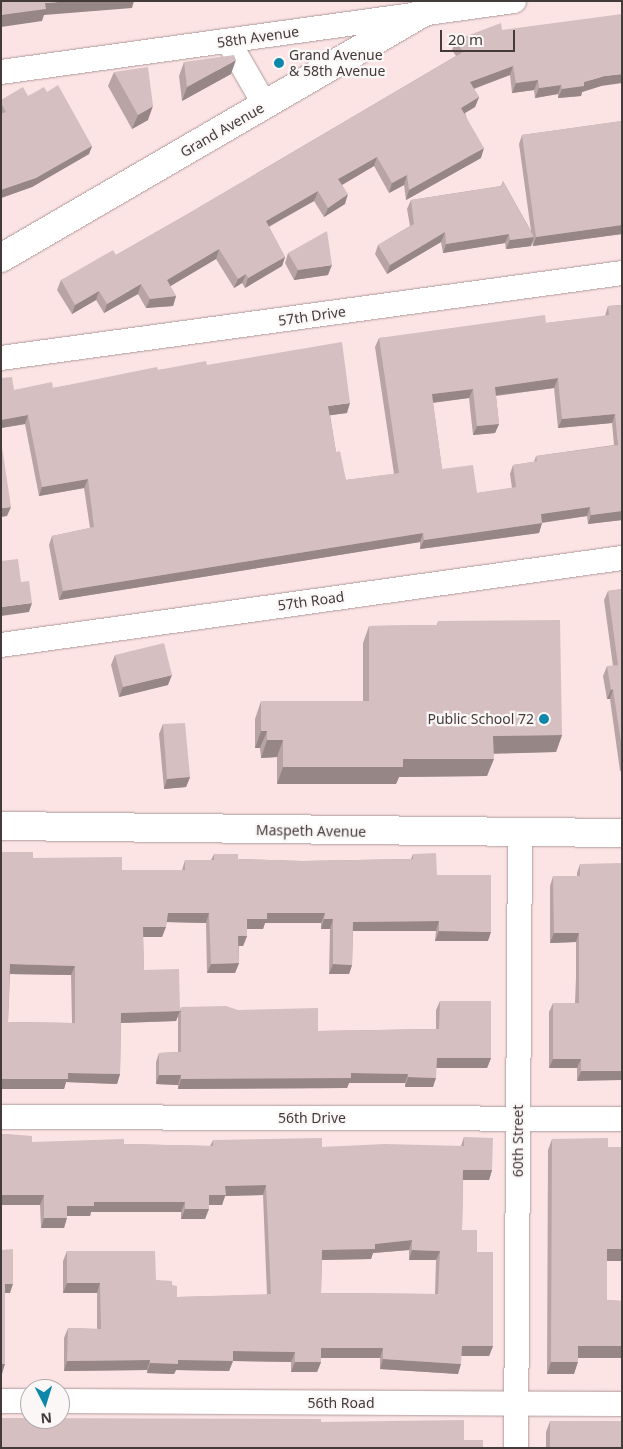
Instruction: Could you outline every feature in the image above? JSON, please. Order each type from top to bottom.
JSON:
[{"type":"street","name":"58th Avenue","points":[[1,72],[228,41],[432,8],[514,1]]},
{"type":"street","name":"Grand Avenue","points":[[1,258],[432,8]]},
{"type":"street","points":[[228,41],[266,104]]},
{"type":"street","name":"57th Drive","points":[[1,358],[622,274]]},
{"type":"street","name":"57th Road","points":[[1,645],[622,558]]},
{"type":"street","name":"Maspeth Avenue","points":[[1,826],[622,833]]},
{"type":"street","name":"60th Street","points":[[516,1448],[520,833]]},
{"type":"street","name":"56th Drive","points":[[1,1117],[622,1119]]},
{"type":"street","points":[[1,1401],[20,1401]]},
{"type":"street","name":"56th Road","points":[[70,1402],[622,1404]]},
{"type":"building","points":[[1,1],[71,1],[45,3],[46,9],[1,15]]},
{"type":"building","points":[[622,14],[622,74],[604,76],[584,82],[584,86],[562,89],[561,85],[539,88],[538,80],[516,83],[513,66],[470,82],[479,97],[461,108],[484,148],[409,190],[407,175],[392,183],[377,157],[338,179],[348,194],[328,208],[318,191],[266,221],[285,257],[248,278],[246,274],[238,279],[219,249],[167,280],[176,296],[150,299],[141,284],[107,304],[99,291],[75,305],[61,280],[113,250],[116,255],[463,52],[456,40],[501,23],[502,30]]},
{"type":"building","points":[[234,55],[236,60],[187,87],[184,62]]},
{"type":"building","points":[[148,67],[153,106],[138,115],[114,72]]},
{"type":"building","points":[[58,85],[92,146],[36,178],[1,190],[1,114],[6,112],[1,100],[23,87],[28,96],[44,87],[47,92]]},
{"type":"building","points":[[622,121],[622,225],[536,237],[522,135]]},
{"type":"building","points":[[503,181],[534,237],[510,240],[509,234],[446,244],[445,232],[390,265],[378,245],[414,224],[411,200],[502,186]]},
{"type":"building","points":[[327,231],[332,265],[298,270],[288,253]]},
{"type":"building","points":[[622,305],[622,511],[591,515],[590,507],[541,514],[542,523],[424,540],[423,533],[63,591],[52,536],[94,527],[88,479],[42,487],[28,415],[1,420],[1,378],[12,377],[14,390],[52,382],[53,388],[157,367],[158,370],[206,361],[207,365],[342,342],[350,403],[328,406],[336,452],[340,451],[346,480],[399,473],[379,338],[545,315],[546,323],[609,315],[608,306]],"holes":[[[558,378],[562,419],[615,414],[618,445],[536,456],[537,461],[513,465],[516,487],[477,493],[473,465],[442,469],[432,394],[473,389],[477,426],[499,424],[495,387]]]},
{"type":"building","points":[[1,440],[11,507],[1,508]]},
{"type":"building","points":[[18,559],[21,582],[29,581],[32,603],[1,607],[1,561]]},
{"type":"building","points":[[622,589],[622,749],[613,689],[611,690],[607,666],[618,665],[608,591]]},
{"type":"building","points":[[560,620],[562,735],[493,736],[494,759],[403,759],[403,767],[283,767],[283,740],[267,740],[267,731],[261,731],[261,701],[369,701],[369,626],[438,625],[438,621]]},
{"type":"building","points":[[164,643],[172,675],[123,687],[115,655]]},
{"type":"building","points":[[185,723],[190,777],[167,779],[163,724]]},
{"type":"building","points":[[1,852],[33,852],[33,858],[122,857],[122,870],[185,870],[185,860],[214,860],[214,854],[238,854],[238,859],[302,861],[413,859],[413,854],[436,853],[437,875],[491,875],[491,932],[439,931],[439,921],[353,922],[352,965],[333,964],[333,919],[324,919],[325,913],[267,913],[267,919],[247,919],[247,936],[238,936],[239,963],[211,964],[209,913],[168,913],[166,927],[143,927],[144,970],[179,969],[180,1011],[121,1013],[120,1074],[68,1073],[68,1079],[1,1079]],"holes":[[[10,964],[75,966],[75,1023],[8,1022]]]},
{"type":"building","points":[[622,863],[622,1071],[581,1071],[581,1059],[553,1059],[553,1003],[579,1003],[579,933],[554,933],[553,876],[580,876],[580,864]]},
{"type":"building","points":[[440,1001],[491,1001],[491,1058],[437,1058],[436,1078],[408,1077],[408,1074],[351,1073],[351,1078],[181,1079],[181,1075],[159,1075],[159,1053],[181,1052],[181,1007],[226,1006],[238,1010],[318,1008],[318,1031],[439,1029]]},
{"type":"building","points":[[1,1134],[32,1136],[32,1142],[124,1139],[124,1144],[213,1146],[213,1140],[322,1138],[322,1147],[384,1144],[464,1146],[464,1137],[493,1138],[492,1170],[463,1170],[462,1230],[477,1230],[477,1252],[493,1252],[493,1346],[462,1346],[461,1364],[383,1359],[383,1348],[321,1348],[321,1362],[295,1362],[295,1352],[233,1351],[233,1361],[178,1360],[178,1364],[150,1363],[150,1360],[67,1361],[68,1328],[101,1329],[100,1283],[67,1283],[67,1251],[155,1251],[156,1280],[172,1281],[172,1285],[177,1286],[177,1297],[271,1294],[266,1185],[225,1186],[226,1195],[209,1195],[209,1209],[185,1209],[185,1202],[94,1202],[94,1206],[67,1206],[67,1218],[44,1218],[44,1195],[1,1195]],"holes":[[[412,1240],[412,1250],[440,1251],[438,1294],[321,1293],[322,1250],[375,1249],[375,1244]]]},
{"type":"building","points":[[608,1138],[608,1147],[622,1147],[622,1249],[607,1249],[607,1300],[622,1301],[622,1346],[578,1346],[578,1362],[551,1362],[552,1139]]},
{"type":"building","points":[[13,1249],[13,1284],[5,1284],[5,1364],[1,1364],[1,1250]]},
{"type":"building","points":[[1,1418],[20,1418],[20,1429],[70,1429],[70,1418],[321,1419],[321,1422],[464,1420],[464,1440],[483,1440],[483,1448],[1,1448]]},
{"type":"building","points":[[550,1421],[622,1421],[622,1448],[550,1448]]},
{"type":"place","name":"Grand Avenue & 58th Avenue","points":[[279,63]]},
{"type":"place","name":"Public School 72","points":[[544,719]]}]
